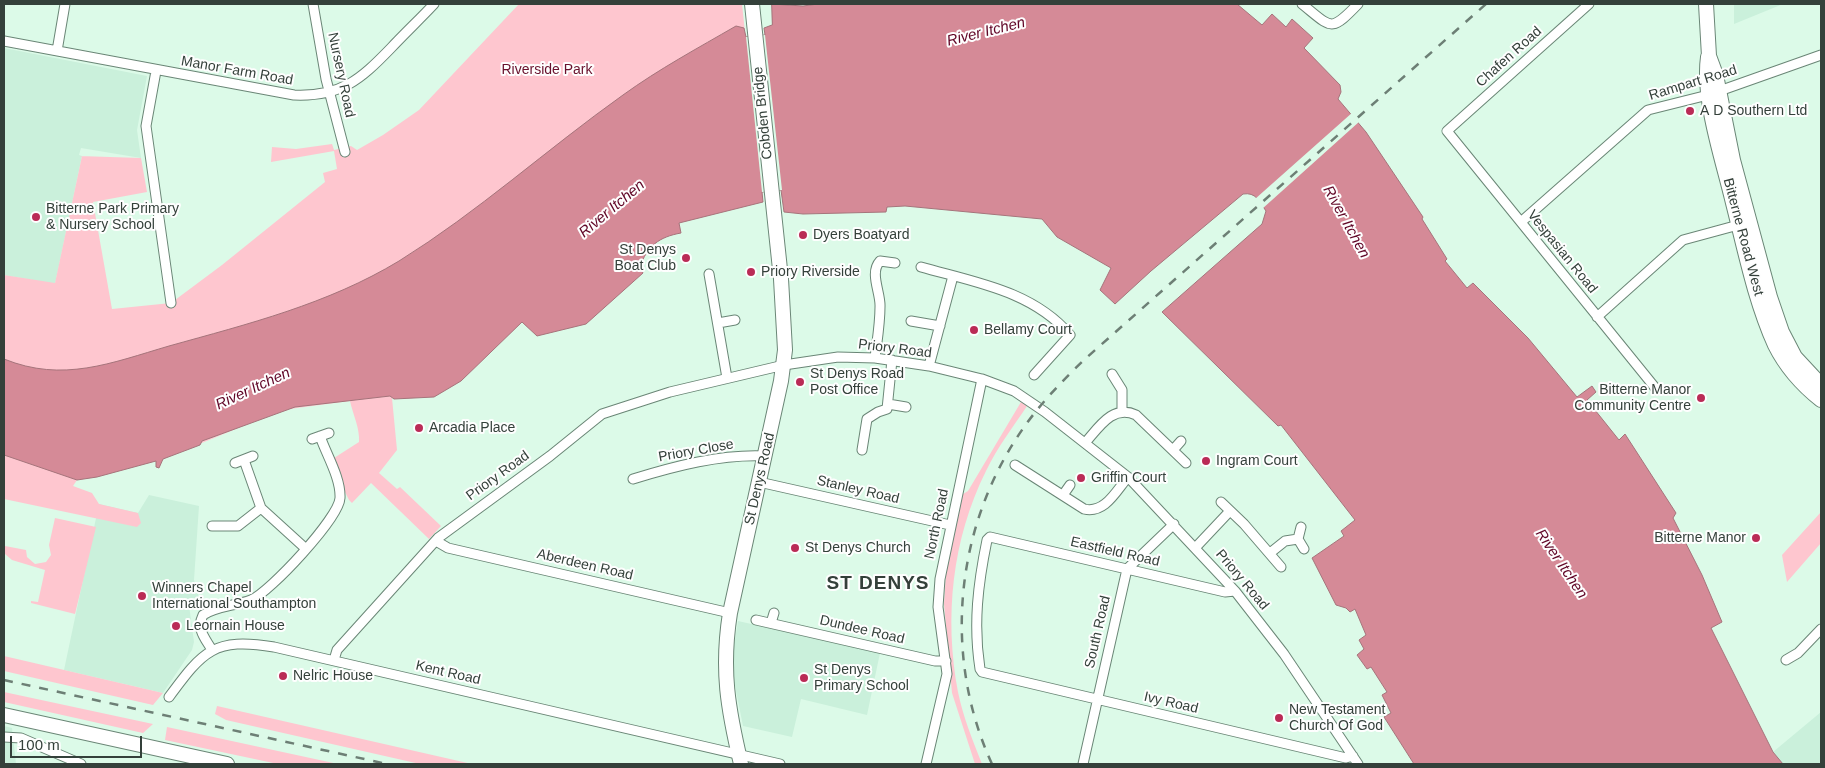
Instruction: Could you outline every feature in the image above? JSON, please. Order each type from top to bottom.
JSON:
[{"type":"main road","name":"Cobden Bridge","points":[[752,4],[771,191]]},
{"type":"main road","name":"Bitterne Road West","points":[[1706,4],[1708,56],[1714,93],[1733,160],[1759,300],[1776,346],[1790,370],[1821,400]]},
{"type":"main road","name":"St Denys Road","points":[[740,760],[725,679],[724,660],[730,613],[784,365],[781,279],[771,191]]},
{"type":"main road","name":"Bitterne Road West","points":[[1744,224],[1782,332],[1802,366],[1821,386]]},
{"type":"main road","points":[[4,716],[227,764]]},
{"type":"street","points":[[57,51],[65,4]]},
{"type":"street","name":"Nursery Road","points":[[313,4],[345,152]]},
{"type":"street","name":"Manor Farm Road","points":[[4,42],[294,95],[331,93],[360,79],[434,4]]},
{"type":"street","points":[[1302,4],[1328,24],[1340,22],[1358,4]]},
{"type":"street","name":"Chafen Road","points":[[1447,130],[1589,4]]},
{"type":"street","name":"Rampart Road","points":[[1521,222],[1648,110],[1714,93],[1821,55]]},
{"type":"street","points":[[156,71],[146,126],[171,303]]},
{"type":"street","name":"Vespasian Road","points":[[1447,130],[1657,390]]},
{"type":"street","points":[[1597,316],[1683,240],[1744,224]]},
{"type":"street","points":[[875,358],[880,306],[876,278],[877,265],[880,261],[895,263]]},
{"type":"street","points":[[921,267],[999,289],[1028,301],[1050,316],[1070,335],[1034,374]]},
{"type":"street","points":[[709,274],[727,378]]},
{"type":"street","points":[[929,366],[953,276]]},
{"type":"street","points":[[718,323],[735,320]]},
{"type":"street","points":[[910,320],[940,326]]},
{"type":"street","name":"Priory Road","points":[[334,660],[337,650],[436,541],[602,414],[645,399],[784,365],[838,357],[875,358],[929,366],[982,379],[1022,395],[1128,478],[1196,547],[1235,592],[1284,654],[1355,760]]},
{"type":"street","points":[[862,450],[867,419],[887,409],[892,360]]},
{"type":"street","points":[[1112,374],[1122,390],[1122,411]]},
{"type":"street","name":"North Road","points":[[926,764],[947,674],[938,607],[940,579],[982,379]]},
{"type":"street","points":[[888,404],[906,407]]},
{"type":"street","points":[[1085,443],[1112,415],[1122,411],[1136,415],[1186,463]]},
{"type":"street","points":[[212,650],[201,632],[200,626],[203,615],[214,609],[250,600],[263,593],[326,525],[340,502],[338,486],[320,436]]},
{"type":"street","points":[[1172,450],[1181,441]]},
{"type":"street","name":"Priory Close","points":[[633,479],[693,463],[727,458],[765,456]]},
{"type":"street","points":[[244,460],[261,508],[305,548]]},
{"type":"street","points":[[1015,465],[1084,509],[1095,510],[1106,504],[1128,478]]},
{"type":"street","name":"Stanley Road","points":[[759,482],[950,525]]},
{"type":"street","points":[[1063,495],[1070,485]]},
{"type":"street","points":[[1221,502],[1229,512],[1244,524],[1281,567]]},
{"type":"street","points":[[212,526],[229,528],[242,525],[261,508]]},
{"type":"street","points":[[1196,547],[1229,512]]},
{"type":"street","points":[[229,518],[229,528]]},
{"type":"street","points":[[1126,569],[1174,524]]},
{"type":"street","points":[[1301,527],[1298,539],[1304,549]]},
{"type":"street","name":"Eastfield Road","points":[[982,672],[977,652],[976,603],[987,540],[990,537],[1225,592],[1235,592]]},
{"type":"street","points":[[1270,553],[1285,541],[1298,539]]},
{"type":"street","name":"Aberdeen Road","points":[[436,541],[448,548],[730,613]]},
{"type":"street","name":"South Road","points":[[1083,764],[1126,569]]},
{"type":"street","points":[[771,623],[774,613]]},
{"type":"street","name":"Dundee Road","points":[[756,620],[935,661],[946,661]]},
{"type":"street","points":[[1786,660],[1798,653],[1821,629]]},
{"type":"street","name":"Kent Road","points":[[169,697],[194,664],[212,650],[226,644],[247,643],[274,646],[334,660],[740,760],[780,764]]},
{"type":"street","name":"Ivy Road","points":[[982,672],[1355,760]]},
{"type":"street","points":[[4,737],[21,738],[82,764]]},
{"type":"shaded area","points":[[1734,4],[1783,4],[1734,24]]},
{"type":"shaded area","name":"Bitterne Park Primary & Nursery School","points":[[4,48],[147,76],[137,130],[141,158],[81,148],[79,155],[82,156],[55,284],[4,275]]},
{"type":"shaded area","points":[[149,495],[199,506],[194,580],[199,598],[190,601],[189,605],[194,642],[192,650],[163,693],[64,670],[99,504],[138,513]]},
{"type":"shaded area","name":"St Denys Primary School","points":[[738,621],[880,653],[867,715],[801,699],[792,737],[743,726],[735,686],[732,658]]},
{"type":"shaded area","points":[[1821,712],[1821,764],[1783,764],[1773,752]]},
{"type":"shaded area","points":[[4,726],[12,728],[16,764],[4,764]]},
{"type":"green space","name":"Riverside Park","points":[[519,4],[742,4],[763,202],[679,223],[681,233],[666,237],[650,248],[640,267],[643,273],[586,324],[537,336],[522,322],[461,381],[434,397],[392,398],[397,450],[379,473],[397,489],[400,487],[441,526],[429,539],[371,483],[352,503],[349,500],[338,478],[341,474],[334,458],[359,442],[350,401],[282,410],[163,459],[159,468],[156,467],[156,461],[97,477],[77,480],[73,486],[92,493],[99,504],[138,513],[141,523],[137,527],[4,499],[4,275],[55,283],[82,156],[141,158],[147,192],[93,202],[112,309],[171,303],[222,265],[325,182],[323,173],[337,169],[334,151],[271,162],[272,147],[296,149],[332,144],[334,150],[351,146],[357,150],[383,135],[419,110]]},
{"type":"green space","points":[[1021,402],[1027,406],[995,454],[974,497],[965,524],[954,579],[952,635],[954,664],[958,692],[968,729],[982,764],[975,764],[952,693],[944,604],[946,572],[963,494],[968,491]]},
{"type":"green space","points":[[1821,512],[1821,543],[1787,582],[1782,555]]},
{"type":"green space","points":[[55,518],[96,527],[75,614],[31,603],[31,601],[38,602],[45,570],[12,560],[5,554],[5,546],[26,550],[27,557],[35,564],[46,562],[51,555],[49,545]]},
{"type":"green space","points":[[4,656],[163,693],[153,705],[4,671]]},
{"type":"green space","points":[[4,692],[153,724],[143,733],[4,702]]},
{"type":"green space","points":[[217,706],[472,764],[420,764],[226,720],[215,714]]},
{"type":"green space","points":[[167,727],[338,764],[278,764],[165,740]]},
{"type":"water","name":"River Itchen","points":[[772,4],[803,6],[818,4],[1237,4],[1262,25],[1272,14],[1286,27],[1292,19],[1313,38],[1304,48],[1340,85],[1341,92],[1338,99],[1366,132],[1423,217],[1422,219],[1447,259],[1445,261],[1467,288],[1473,283],[1528,338],[1577,397],[1592,386],[1596,392],[1587,400],[1619,440],[1625,434],[1676,513],[1673,518],[1702,575],[1722,622],[1711,628],[1773,752],[1783,764],[1414,764],[1384,717],[1391,713],[1382,695],[1387,692],[1371,667],[1367,669],[1357,655],[1364,649],[1359,640],[1366,635],[1355,609],[1350,612],[1346,608],[1336,605],[1312,558],[1344,536],[1341,531],[1355,520],[1281,425],[1278,426],[1162,312],[1262,224],[1266,211],[1257,198],[1251,194],[1243,194],[1151,271],[1115,304],[1100,290],[1111,268],[1057,237],[1042,219],[905,206],[887,207],[886,212],[803,214],[784,212],[781,190],[762,192],[763,202],[679,223],[681,233],[666,237],[650,248],[640,267],[643,273],[586,324],[537,336],[522,322],[461,381],[434,397],[394,399],[390,396],[295,407],[202,441],[200,445],[163,459],[159,468],[156,467],[156,461],[97,477],[77,480],[4,455],[4,359],[26,366],[67,370],[107,364],[258,321],[344,289],[399,261],[428,242],[637,85],[665,68],[736,26],[744,28],[746,37],[765,35],[764,28],[772,25]]},
{"type":"pier","points":[[765,35],[782,190],[762,192],[746,37]]},
{"type":"pier","points":[[1353,112],[1360,121],[1262,209],[1255,199]]},
{"type":"railway","points":[[992,764],[977,724],[967,683],[962,641],[963,598],[969,557],[979,516],[995,476],[1016,439],[1048,397],[1085,359],[1486,4]]},
{"type":"railway","points":[[4,680],[387,764]]},
{"type":"place","name":"A D Southern Ltd","points":[[1690,111]]},
{"type":"place","name":"Bitterne Park Primary & Nursery School","points":[[36,217]]},
{"type":"place","name":"Dyers Boatyard","points":[[803,235]]},
{"type":"place","name":"St Denys Boat Club","points":[[686,258]]},
{"type":"place","name":"Priory Riverside","points":[[751,272]]},
{"type":"place","name":"Bellamy Court","points":[[974,330]]},
{"type":"place","name":"St Denys Road Post Office","points":[[800,382]]},
{"type":"place","name":"Bitterne Manor Community Centre","points":[[1701,398]]},
{"type":"place","name":"Arcadia Place","points":[[419,428]]},
{"type":"place","name":"Ingram Court","points":[[1206,461]]},
{"type":"place","name":"Griffin Court","points":[[1081,478]]},
{"type":"place","name":"Bitterne Manor","points":[[1756,538]]},
{"type":"place","name":"St Denys Church","points":[[795,548]]},
{"type":"place","name":"Winners Chapel International Southampton","points":[[142,596]]},
{"type":"place","name":"Leornain House","points":[[176,626]]},
{"type":"place","name":"Nelric House","points":[[283,676]]},
{"type":"place","name":"St Denys Primary School","points":[[804,678]]},
{"type":"place","name":"New Testament Church Of God","points":[[1279,718]]},
{"type":"district","name":"ST DENYS","points":[[878,584]]}]
